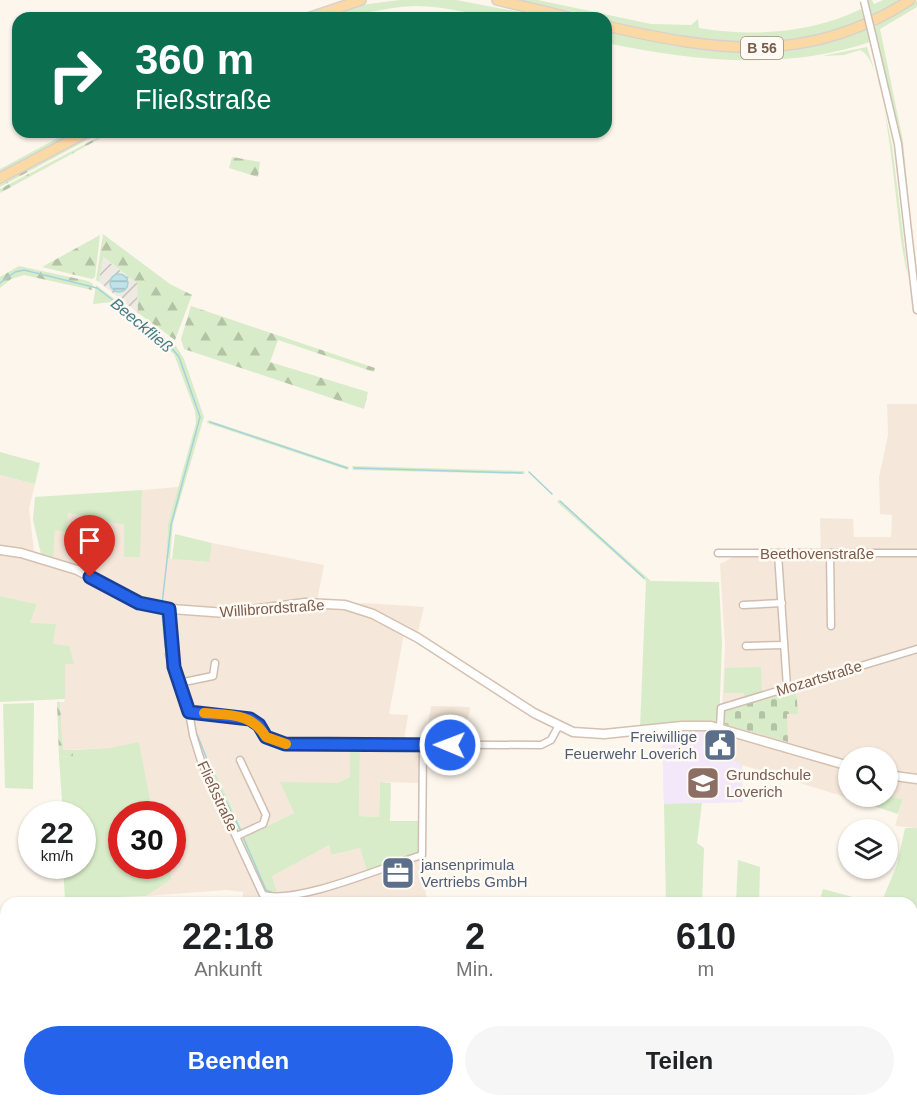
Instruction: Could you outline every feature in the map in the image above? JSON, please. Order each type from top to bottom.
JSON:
[{"type":"main road","points":[[325,12],[360,0]]},
{"type":"main road","points":[[497,0],[548,12]]},
{"type":"main road","name":"B 56","points":[[612,27],[694,44],[763,48],[806,42],[841,33],[882,16],[910,0]]},
{"type":"main road","points":[[0,178],[76,138]]},
{"type":"street","points":[[864,0],[898,144],[917,310]]},
{"type":"street","name":"Willibrordstraße","points":[[0,550],[21,553],[77,570],[139,603],[169,609],[226,613],[311,602],[345,605],[373,614],[418,638],[558,727]]},
{"type":"street","name":"Beethovenstraße","points":[[718,553],[917,553]]},
{"type":"street","points":[[830,553],[831,626]]},
{"type":"street","points":[[778,554],[787,687]]},
{"type":"street","points":[[743,605],[782,603]]},
{"type":"street","name":"Fließstraße","points":[[169,609],[171,651],[201,760],[237,836],[260,893],[271,897]]},
{"type":"street","points":[[746,646],[784,645]]},
{"type":"street","name":"Mozartstraße","points":[[720,728],[721,708],[917,649]]},
{"type":"street","points":[[180,683],[213,676],[215,663]]},
{"type":"street","points":[[189,712],[250,719],[259,725],[266,737],[285,744],[541,745],[551,740],[558,727],[573,732],[604,734],[697,725],[720,728],[838,763]]},
{"type":"street","name":"Fließstraße","points":[[283,897],[302,895],[422,855],[423,745]]},
{"type":"street","points":[[237,836],[263,824],[266,815],[240,760]]},
{"type":"street","points":[[898,776],[917,779]]},
{"type":"shaded area","points":[[102,257],[137,283],[138,313],[99,282]]},
{"type":"shaded area","points":[[887,404],[917,404],[917,828],[898,826],[897,819],[903,799],[898,798],[898,747],[838,747],[838,795],[742,765],[743,802],[664,804],[662,732],[721,730],[725,645],[720,564],[735,556],[821,556],[820,518],[853,519],[854,537],[891,537],[892,515],[880,514],[879,477],[888,435]]},
{"type":"shaded area","points":[[0,475],[35,484],[29,509],[34,551],[32,560],[50,565],[55,530],[68,513],[124,525],[141,509],[142,490],[179,487],[168,524],[166,558],[208,562],[212,543],[324,565],[316,606],[355,612],[359,604],[364,603],[424,607],[417,636],[404,634],[389,714],[408,715],[403,747],[418,749],[420,783],[380,782],[379,817],[359,816],[360,749],[350,749],[350,777],[337,783],[281,783],[294,813],[246,836],[212,765],[259,895],[263,897],[242,897],[243,892],[226,890],[146,896],[172,879],[186,879],[186,801],[150,801],[139,743],[110,748],[63,750],[60,702],[64,702],[65,699],[65,664],[73,664],[30,623],[37,604],[0,596]]},
{"type":"shaded area","points":[[431,706],[470,707],[464,743],[425,742]]},
{"type":"shaded area","name":"Grundschule Loverich","points":[[703,730],[703,746],[741,764],[743,802],[664,804],[662,732]]},
{"type":"shaded area","points":[[329,845],[331,855],[360,848],[369,875],[421,857],[426,897],[277,897],[271,876]]},
{"type":"green space","points":[[400,0],[456,0],[520,12],[465,12],[415,6],[368,12],[338,12],[360,5]]},
{"type":"green space","points":[[516,0],[538,0],[594,12],[576,12]]},
{"type":"green space","points":[[867,0],[872,0],[874,4],[883,0],[903,0],[872,15]]},
{"type":"green space","points":[[917,1],[917,7],[880,29],[903,141],[917,287],[900,145],[874,25]]},
{"type":"green space","points":[[861,9],[864,19],[831,31],[767,42],[736,42],[672,34],[612,21],[612,16],[651,24],[691,25],[698,19],[699,28],[740,32],[803,28]]},
{"type":"green space","points":[[866,27],[870,42],[805,57],[738,60],[672,55],[612,44],[612,31],[673,44],[737,51],[768,51],[800,47],[833,39]]},
{"type":"green space","points":[[867,47],[879,85],[870,61],[860,50],[844,55],[822,56]]},
{"type":"green space","points":[[886,118],[892,145],[908,275],[904,256]]},
{"type":"green space","points":[[58,138],[65,138],[0,174],[0,169]]},
{"type":"green space","points":[[86,138],[91,138],[0,187],[0,183]]},
{"type":"green space","points":[[97,138],[101,138],[0,193],[0,189]]},
{"type":"green space","points":[[232,157],[260,162],[258,177],[229,168]]},
{"type":"green space","points":[[103,234],[170,284],[192,295],[175,340],[138,313],[137,283],[103,257],[99,282],[96,280]]},
{"type":"green space","points":[[100,235],[95,277],[92,279],[42,267]]},
{"type":"green space","points":[[19,266],[88,281],[93,284],[92,290],[24,275],[11,279],[0,288],[0,277]]},
{"type":"green space","points":[[96,285],[176,346],[184,359],[204,417],[173,523],[170,559],[166,558],[168,524],[196,423],[195,411],[174,354],[112,302],[93,304]]},
{"type":"green space","points":[[191,306],[375,368],[374,372],[278,340],[270,362],[368,392],[364,409],[184,349],[181,339]]},
{"type":"green space","points":[[208,420],[349,467],[348,470],[207,423]]},
{"type":"green space","points":[[0,452],[40,463],[35,484],[0,475]]},
{"type":"green space","points":[[352,466],[524,471],[525,474],[353,470]]},
{"type":"green space","points":[[142,490],[140,557],[124,557],[124,525],[68,513],[67,532],[55,530],[53,557],[41,554],[33,520],[35,497]]},
{"type":"green space","points":[[559,500],[651,581],[719,582],[722,644],[719,724],[640,728],[646,581],[557,502]]},
{"type":"green space","points":[[175,534],[212,543],[209,562],[172,559]]},
{"type":"green space","points":[[0,596],[37,604],[30,623],[56,624],[53,644],[69,646],[74,664],[65,664],[65,699],[0,702]]},
{"type":"green space","points":[[761,667],[762,692],[744,698],[744,693],[724,693],[725,668]]},
{"type":"green space","points":[[796,688],[798,714],[787,714],[788,742],[724,724],[724,709]]},
{"type":"green space","points":[[57,702],[60,702],[63,750],[72,750],[73,756],[59,757]]},
{"type":"green space","points":[[34,703],[33,789],[5,788],[3,704]]},
{"type":"green space","points":[[139,742],[150,801],[108,801],[108,879],[172,879],[146,896],[65,897],[64,879],[96,879],[96,801],[62,801],[59,757],[72,756],[72,750],[110,748]]},
{"type":"green space","points":[[422,747],[421,848],[418,853],[367,871],[360,848],[331,855],[329,845],[272,876],[277,894],[266,894],[260,888],[241,839],[294,813],[280,782],[337,783],[350,777],[350,749],[360,749],[359,816],[379,817],[380,782],[391,783],[390,821],[419,821],[420,754],[417,748]]},
{"type":"green space","points":[[212,765],[243,831],[237,832],[206,768]]},
{"type":"green space","points":[[898,798],[903,799],[898,814],[876,807],[898,807]]},
{"type":"green space","points":[[702,803],[697,843],[704,848],[702,897],[666,897],[664,804]]},
{"type":"green space","points":[[905,828],[917,828],[917,897],[884,897],[891,879],[898,879],[898,860]]},
{"type":"green space","points":[[738,860],[760,867],[759,897],[736,897]]},
{"type":"green space","points":[[823,889],[853,897],[821,897]]},
{"type":"water","points":[[119,274],[125,277],[128,283],[125,289],[119,292],[113,289],[110,283],[113,277]]},
{"type":"waterway","name":"Beeckfließ","points":[[0,283],[15,272],[24,270],[97,288],[166,341],[179,357],[200,417],[171,525],[162,604]]},
{"type":"waterway","points":[[210,422],[347,468]]},
{"type":"waterway","points":[[354,468],[522,473]]},
{"type":"waterway","points":[[529,472],[552,494]]},
{"type":"waterway","points":[[560,501],[644,578]]},
{"type":"waterway","name":"Beeckfließ","points":[[162,614],[165,647]]},
{"type":"waterway","name":"Beeckfließ","points":[[165,654],[179,695]]},
{"type":"waterway","name":"Beeckfließ","points":[[197,734],[215,780],[241,831]]},
{"type":"waterway","name":"Beeckfließ","points":[[243,837],[266,890],[271,892]]},
{"type":"slow traffic","points":[[204,713],[250,719],[259,725],[270,740],[286,744]]},
{"type":"place","name":"Freiwillige Feuerwehr Loverich","points":[[720,745]]},
{"type":"place","name":"Grundschule Loverich","points":[[703,783]]},
{"type":"place","name":"jansenprimula Vertriebs GmbH","points":[[398,873]]},
{"type":"route","points":[[90,577],[139,603],[169,609],[174,667],[189,712],[250,719],[259,725],[270,740],[285,744],[450,745]]}]
